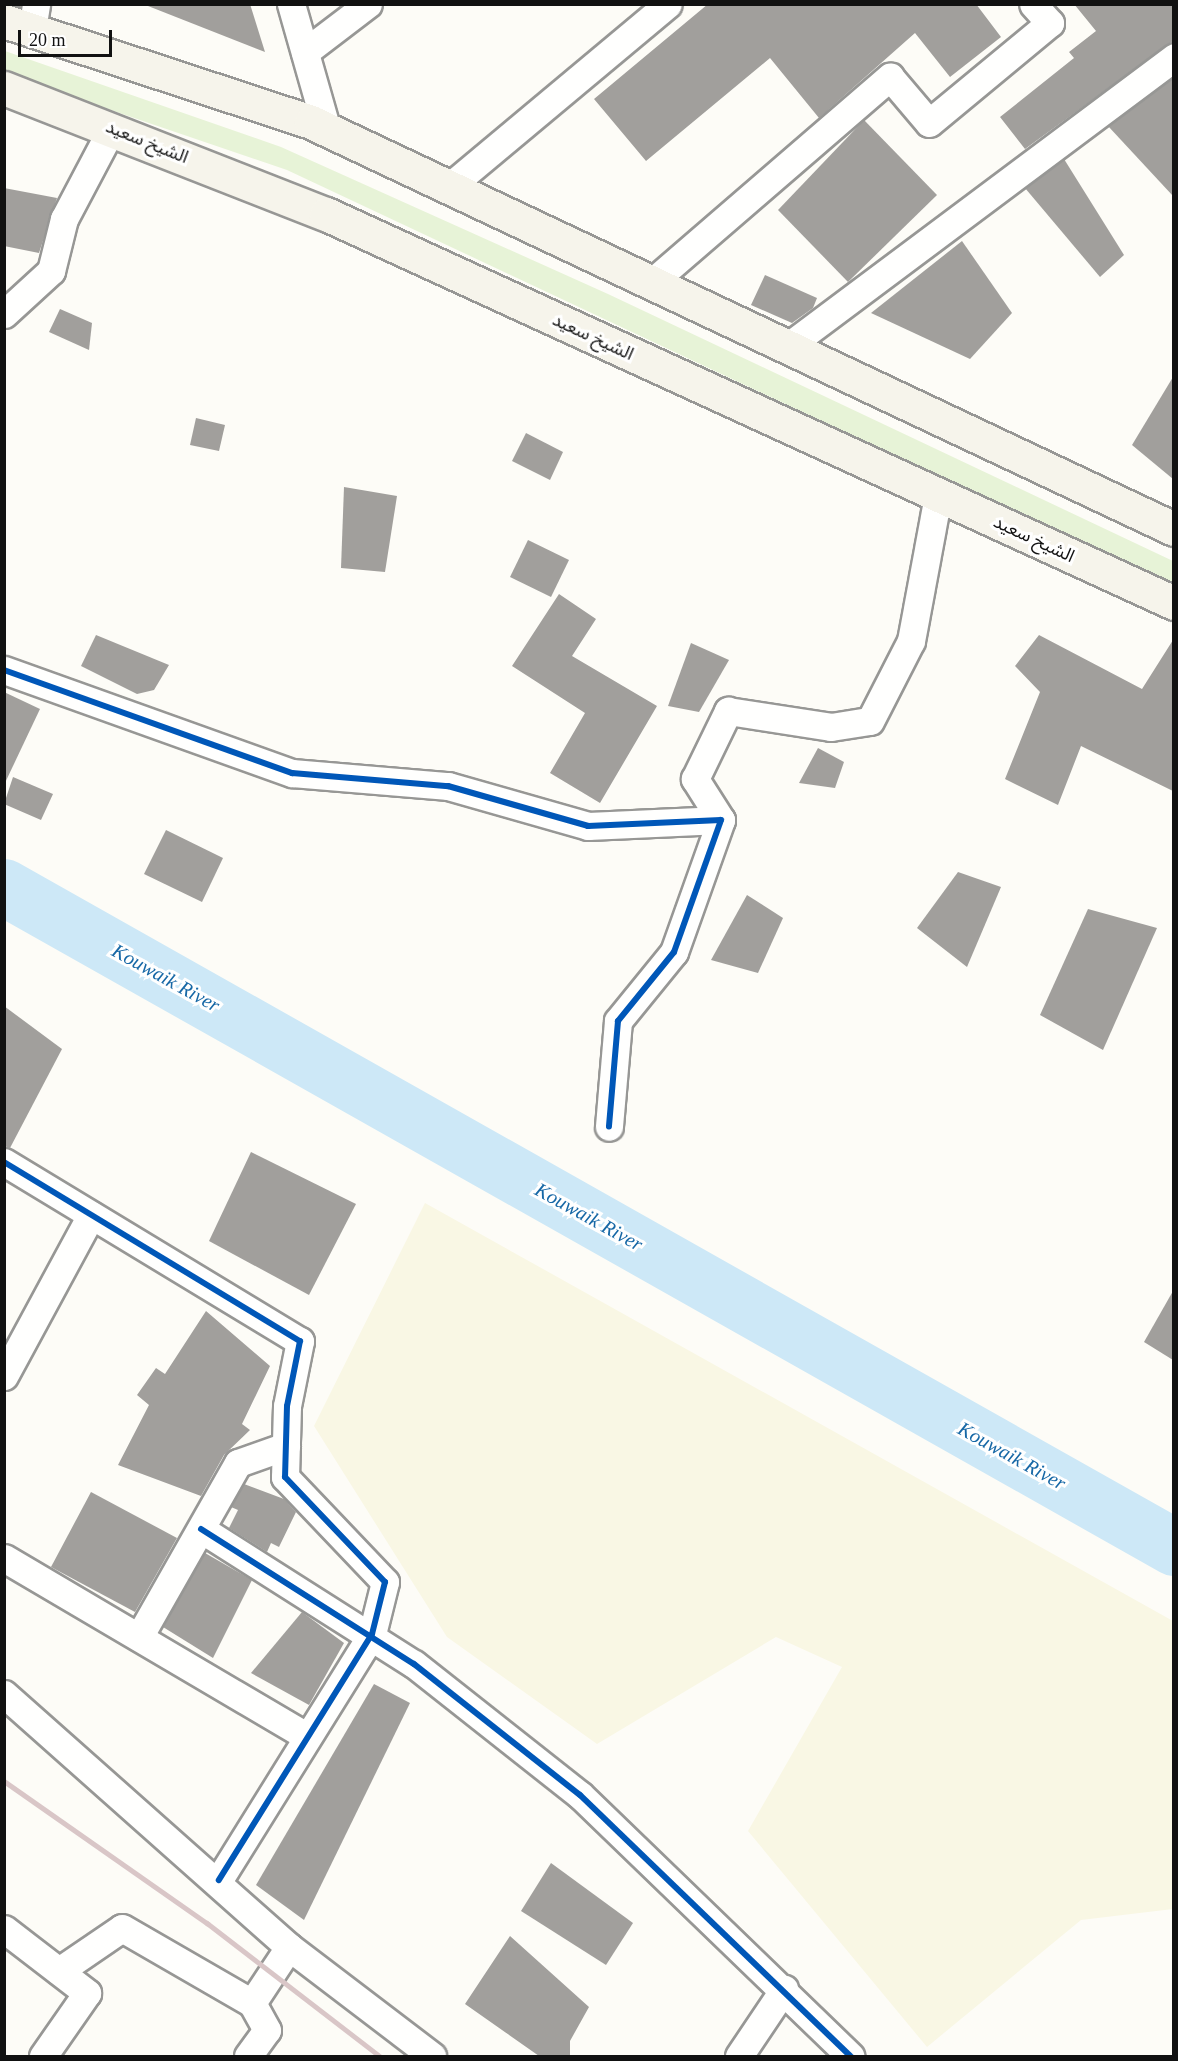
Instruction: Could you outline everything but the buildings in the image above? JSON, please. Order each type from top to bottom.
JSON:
[{"type":"main road","points":[[24,19],[327,130],[1173,529]]},
{"type":"main road","name":"الشيخ سعيد","points":[[4,88],[112,128],[326,214],[1173,603]]},
{"type":"street","points":[[291,4],[327,130]]},
{"type":"street","points":[[305,52],[368,4]]},
{"type":"street","points":[[449,188],[668,4]]},
{"type":"street","points":[[651,283],[890,77],[929,123],[1050,23],[1032,4]]},
{"type":"street","points":[[787,347],[1173,57]]},
{"type":"street","points":[[4,314],[51,271],[64,219],[112,128]]},
{"type":"street","points":[[721,820],[695,779],[728,711],[831,727],[870,721],[911,641],[938,495]]},
{"type":"street","points":[[4,670],[292,773],[448,786],[588,826],[721,820]]},
{"type":"street","points":[[609,1127],[618,1021],[674,952],[721,820]]},
{"type":"street","points":[[4,1162],[300,1341],[286,1446],[285,1478],[385,1582],[372,1634],[306,1736],[219,1880]]},
{"type":"street","points":[[4,1376],[91,1215]]},
{"type":"street","points":[[139,1637],[238,1463],[286,1446]]},
{"type":"street","points":[[201,1529],[372,1634],[580,1795],[784,1989],[850,2056]]},
{"type":"street","points":[[4,1558],[306,1736]]},
{"type":"street","points":[[4,1694],[219,1880],[289,1947],[432,2056]]},
{"type":"street","points":[[58,1971],[122,1928],[252,2003],[267,2030],[248,2056]]},
{"type":"street","points":[[4,1929],[87,1993],[43,2056]]},
{"type":"street","points":[[252,2003],[289,1947]]},
{"type":"street","points":[[739,2056],[784,1989]]},
{"type":"shaded area","points":[[425,1203],[1173,1621],[1173,1909],[1081,1920],[927,2047],[748,1831],[842,1667],[776,1637],[597,1744],[447,1637],[314,1426]]},
{"type":"green space","points":[[5,51],[281,147],[608,294],[1173,561],[1173,586],[287,170],[5,74]]},
{"type":"waterway","name":"Kouwaik River","points":[[4,887],[1174,1547]]},
{"type":"railway","points":[[4,1781],[207,1923],[380,2056]]},
{"type":"cycle path","points":[[4,670],[292,773],[448,786],[588,826],[721,820],[674,952],[618,1021],[609,1127]]},
{"type":"cycle path","points":[[4,1162],[300,1341],[287,1406],[285,1477],[385,1582],[372,1634],[219,1880]]},
{"type":"cycle path","points":[[201,1529],[414,1664],[580,1795],[850,2056]]}]
